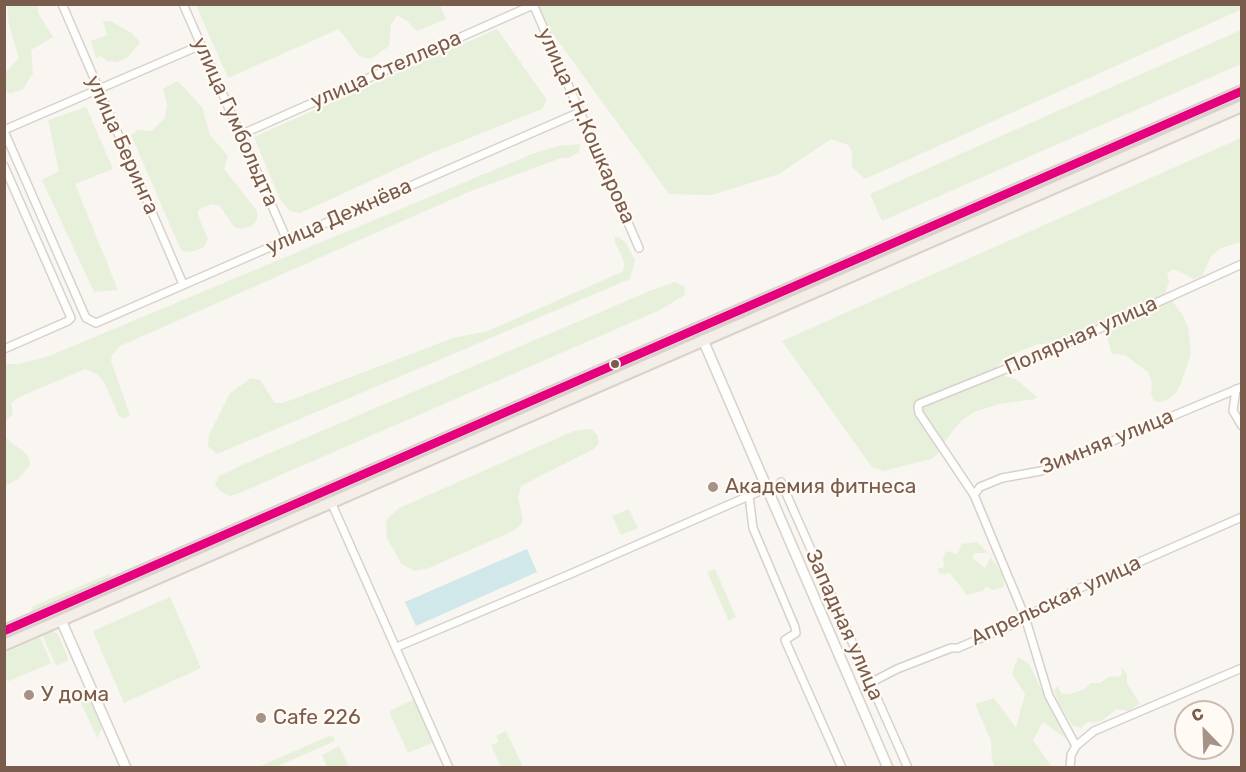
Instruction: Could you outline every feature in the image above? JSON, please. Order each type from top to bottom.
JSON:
[{"type":"main road","points":[[4,631],[1242,91]]},
{"type":"main road","points":[[4,645],[1242,106]]},
{"type":"main road","points":[[703,340],[888,768]]},
{"type":"main road","points":[[170,558],[175,570]]},
{"type":"main road","points":[[56,608],[126,768]]},
{"type":"street","name":"улица Беринга","points":[[62,4],[183,284]]},
{"type":"street","name":"улица Гумбольдта","points":[[183,4],[287,240]]},
{"type":"street","name":"улица Г.Н.Кошкарова","points":[[533,5],[639,248]]},
{"type":"street","name":"улица Стеллера","points":[[240,135],[533,5]]},
{"type":"street","points":[[4,130],[201,45]]},
{"type":"street","name":"улица Дежнёва","points":[[4,130],[86,318],[99,322],[580,112]]},
{"type":"street","points":[[4,165],[71,318],[4,349]]},
{"type":"street","name":"Полярная улица","points":[[974,495],[919,413],[920,404],[1048,352],[1242,264]]},
{"type":"street","points":[[1239,388],[1233,411],[1242,426]]},
{"type":"street","name":"Зимняя улица","points":[[974,495],[980,487],[1002,478],[1041,471],[1239,388]]},
{"type":"street","name":"Западная улица","points":[[781,482],[908,768]]},
{"type":"street","points":[[397,647],[767,488]]},
{"type":"street","points":[[974,495],[1025,617],[1049,696],[1076,746]]},
{"type":"street","points":[[749,496],[753,528],[795,627],[796,633],[785,640],[842,768]]},
{"type":"street","points":[[331,502],[449,768]]},
{"type":"street","name":"Апрельская улица","points":[[870,683],[897,669],[970,643],[1080,588],[1242,518]]},
{"type":"street","points":[[1070,768],[1071,755],[1076,746],[1094,731],[1242,668]]},
{"type":"green space","points":[[1241,4],[1242,9],[865,179],[852,167],[852,152],[848,145],[831,139],[779,174],[712,195],[669,194],[532,5]]},
{"type":"green space","points":[[7,5],[38,5],[38,13],[53,37],[31,50],[33,73],[23,89],[10,94],[5,89],[5,73],[19,58],[9,25]]},
{"type":"green space","points":[[196,5],[440,5],[446,19],[417,31],[397,15],[391,25],[389,46],[371,59],[359,56],[339,29],[228,78]]},
{"type":"green space","points":[[103,21],[110,21],[130,32],[140,42],[128,57],[117,62],[107,61],[101,56],[96,58],[91,41],[107,35]]},
{"type":"green space","points":[[497,29],[547,100],[542,109],[427,155],[300,213],[290,211],[280,199],[254,137]]},
{"type":"green space","points":[[1241,30],[1241,64],[882,221],[870,194]]},
{"type":"green space","points":[[178,81],[202,107],[210,135],[228,156],[224,169],[257,211],[257,220],[252,226],[241,229],[234,227],[220,206],[212,204],[198,210],[208,239],[204,247],[184,252],[180,248],[131,135],[138,130],[152,131],[165,118],[167,104],[163,89]]},
{"type":"green space","points":[[86,107],[113,169],[75,184],[118,290],[94,292],[42,180],[59,171],[48,120]]},
{"type":"green space","points":[[1241,138],[1241,242],[1221,248],[1211,256],[1202,276],[1194,279],[1174,269],[1167,273],[1169,282],[1166,290],[1188,327],[1191,354],[1176,393],[1167,400],[1154,401],[1151,393],[1152,382],[1148,372],[1125,355],[1112,354],[1102,320],[1057,349],[1046,344],[1037,344],[1011,355],[1000,363],[996,368],[997,373],[1017,380],[1037,397],[1035,399],[999,404],[974,412],[961,421],[938,454],[931,459],[883,471],[872,467],[782,341]]},
{"type":"green space","points":[[580,144],[579,152],[568,158],[561,158],[466,193],[120,346],[112,355],[111,361],[130,415],[124,419],[119,416],[104,382],[97,374],[85,369],[17,398],[11,404],[13,415],[5,421],[5,364],[19,364],[49,356],[537,152],[559,146]]},
{"type":"green space","points":[[615,237],[619,237],[626,243],[635,260],[630,279],[217,454],[208,446],[209,435],[230,393],[251,378],[260,380],[275,403],[283,403],[453,338],[488,331],[622,272],[625,264]]},
{"type":"green space","points":[[675,282],[684,286],[685,295],[660,310],[237,494],[230,496],[220,491],[215,484],[219,476],[242,465]]},
{"type":"green space","points":[[591,429],[597,435],[599,443],[594,449],[521,486],[518,497],[523,520],[520,526],[429,568],[414,571],[401,563],[387,538],[386,527],[387,519],[399,508],[574,431]]},
{"type":"green space","points":[[4,435],[24,452],[29,458],[30,465],[18,479],[5,486]]},
{"type":"green space","points":[[629,509],[638,528],[621,535],[612,516]]},
{"type":"green space","points":[[977,542],[988,553],[975,553],[972,558],[985,568],[991,557],[1003,576],[1004,587],[994,590],[986,587],[983,591],[967,595],[950,573],[940,574],[937,569],[944,567],[943,559],[946,551],[957,554],[962,544]]},
{"type":"green space","points":[[715,569],[736,617],[729,621],[707,572]]},
{"type":"green space","points":[[111,573],[110,580],[34,614],[31,607]]},
{"type":"green space","points":[[170,597],[201,668],[124,703],[93,631]]},
{"type":"green space","points":[[52,631],[58,634],[68,658],[67,661],[56,666],[42,635]]},
{"type":"green space","points":[[40,637],[51,663],[9,681],[5,679],[5,653]]},
{"type":"green space","points":[[1018,657],[1029,664],[1066,739],[1043,722],[1033,740],[1052,767],[995,767],[992,760],[991,741],[975,704],[994,698],[1016,728],[1025,694],[1012,674]]},
{"type":"green space","points":[[1121,666],[1127,674],[1127,683],[1140,704],[1128,711],[1117,709],[1101,721],[1093,723],[1089,721],[1081,728],[1072,725],[1058,702],[1054,690],[1058,686],[1061,693],[1071,694],[1085,689],[1091,683],[1100,683],[1109,677],[1121,676]]},
{"type":"green space","points":[[86,692],[102,729],[97,738],[78,696]]},
{"type":"green space","points":[[413,700],[417,702],[434,742],[408,753],[390,714],[391,710]]},
{"type":"green space","points":[[506,731],[523,767],[501,767],[491,745],[499,742],[496,736]]},
{"type":"green space","points":[[329,736],[334,737],[335,741],[276,767],[258,767]]},
{"type":"green space","points":[[339,746],[349,767],[327,767],[322,755]]},
{"type":"water","points":[[527,549],[537,572],[416,626],[405,602]]},
{"type":"transit line","points":[[4,631],[1242,91]]},
{"type":"place","name":"Академия фитнеса","points":[[713,487]]},
{"type":"place","name":"У дома","points":[[29,695]]},
{"type":"place","name":"Cafe 226","points":[[261,718]]}]
